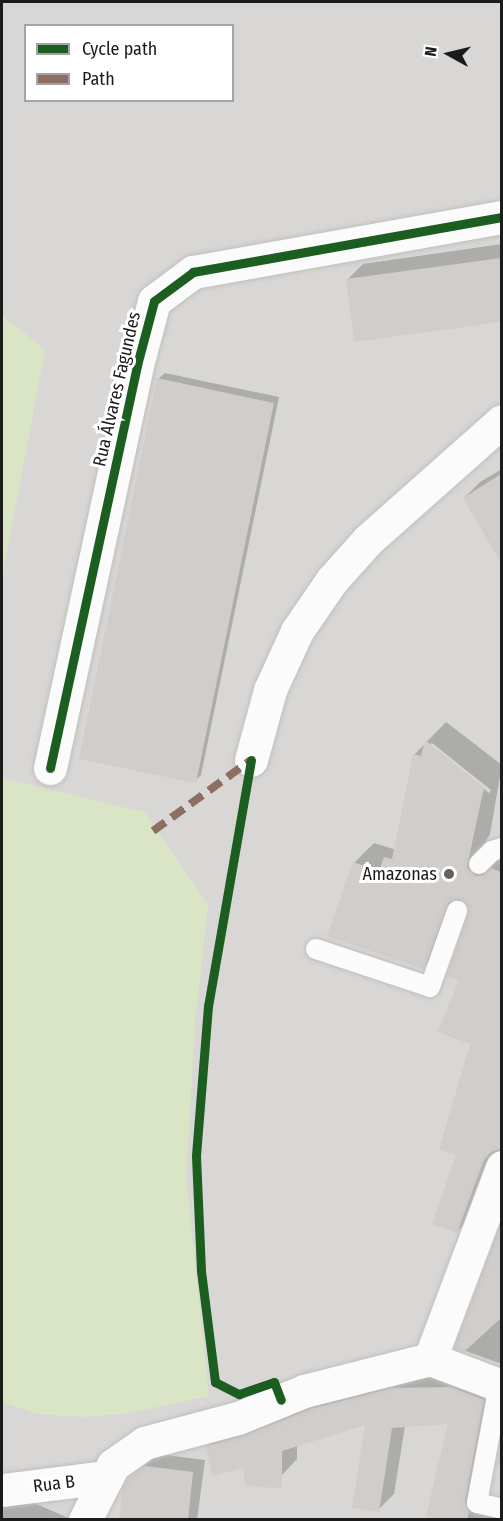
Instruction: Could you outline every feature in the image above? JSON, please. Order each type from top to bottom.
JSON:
[{"type":"street","name":"Rua Álvares Fagundes","points":[[50,768],[137,365],[154,302],[194,272],[501,217]]},
{"type":"street","points":[[251,759],[270,690],[297,631],[332,580],[368,540],[501,421]]},
{"type":"street","points":[[430,1359],[501,1169]]},
{"type":"street","points":[[85,1520],[113,1465],[144,1443],[238,1418],[304,1391],[430,1359],[496,1377]]},
{"type":"street","name":"Rua B","points":[[2,1490],[107,1477]]},
{"type":"lane","points":[[479,864],[492,851],[501,848]]},
{"type":"lane","points":[[316,949],[430,987],[457,911]]},
{"type":"lane","points":[[496,1377],[477,1503],[501,1509]]},
{"type":"shaded area","points":[[2,2],[501,2],[501,1519],[2,1519]]},
{"type":"green space","points":[[2,315],[45,350],[2,578]]},
{"type":"green space","points":[[2,778],[144,812],[208,904],[195,1025],[186,1179],[209,1396],[130,1413],[82,1417],[38,1414],[2,1402]]},
{"type":"building","points":[[501,258],[501,322],[354,342],[346,279]]},
{"type":"building","points":[[157,378],[274,403],[196,783],[79,759]]},
{"type":"building","points":[[501,474],[501,563],[463,498]]},
{"type":"building","points":[[425,740],[484,787],[467,867],[476,876],[483,875],[491,868],[501,872],[501,1149],[491,1152],[484,1160],[457,1233],[432,1224],[456,1155],[439,1150],[470,1044],[438,1032],[459,980],[447,976],[469,908],[460,900],[449,902],[424,969],[327,936],[353,862],[379,871],[384,857],[392,859],[413,754],[421,756]]},
{"type":"building","points":[[501,1222],[501,1318],[464,1352],[454,1348]]},
{"type":"building","points":[[451,1387],[484,1400],[465,1501],[469,1512],[467,1520],[425,1520],[448,1424],[392,1428],[379,1512],[352,1508],[365,1425],[282,1451],[282,1489],[245,1485],[243,1468],[212,1476],[206,1446],[245,1435],[310,1409],[392,1388]]},
{"type":"building","points":[[501,1437],[501,1466],[497,1464]]},
{"type":"building","points":[[145,1466],[193,1472],[188,1520],[119,1520],[123,1487],[128,1478]]},
{"type":"marked path","points":[[153,831],[251,760]]},
{"type":"cycle path","points":[[50,768],[137,365],[154,301],[193,272],[502,217]]},
{"type":"cycle path","points":[[251,760],[208,1006],[196,1156],[201,1271],[215,1382],[239,1394],[274,1382],[281,1400]]},
{"type":"place","name":"Amazonas","points":[[449,874]]}]
